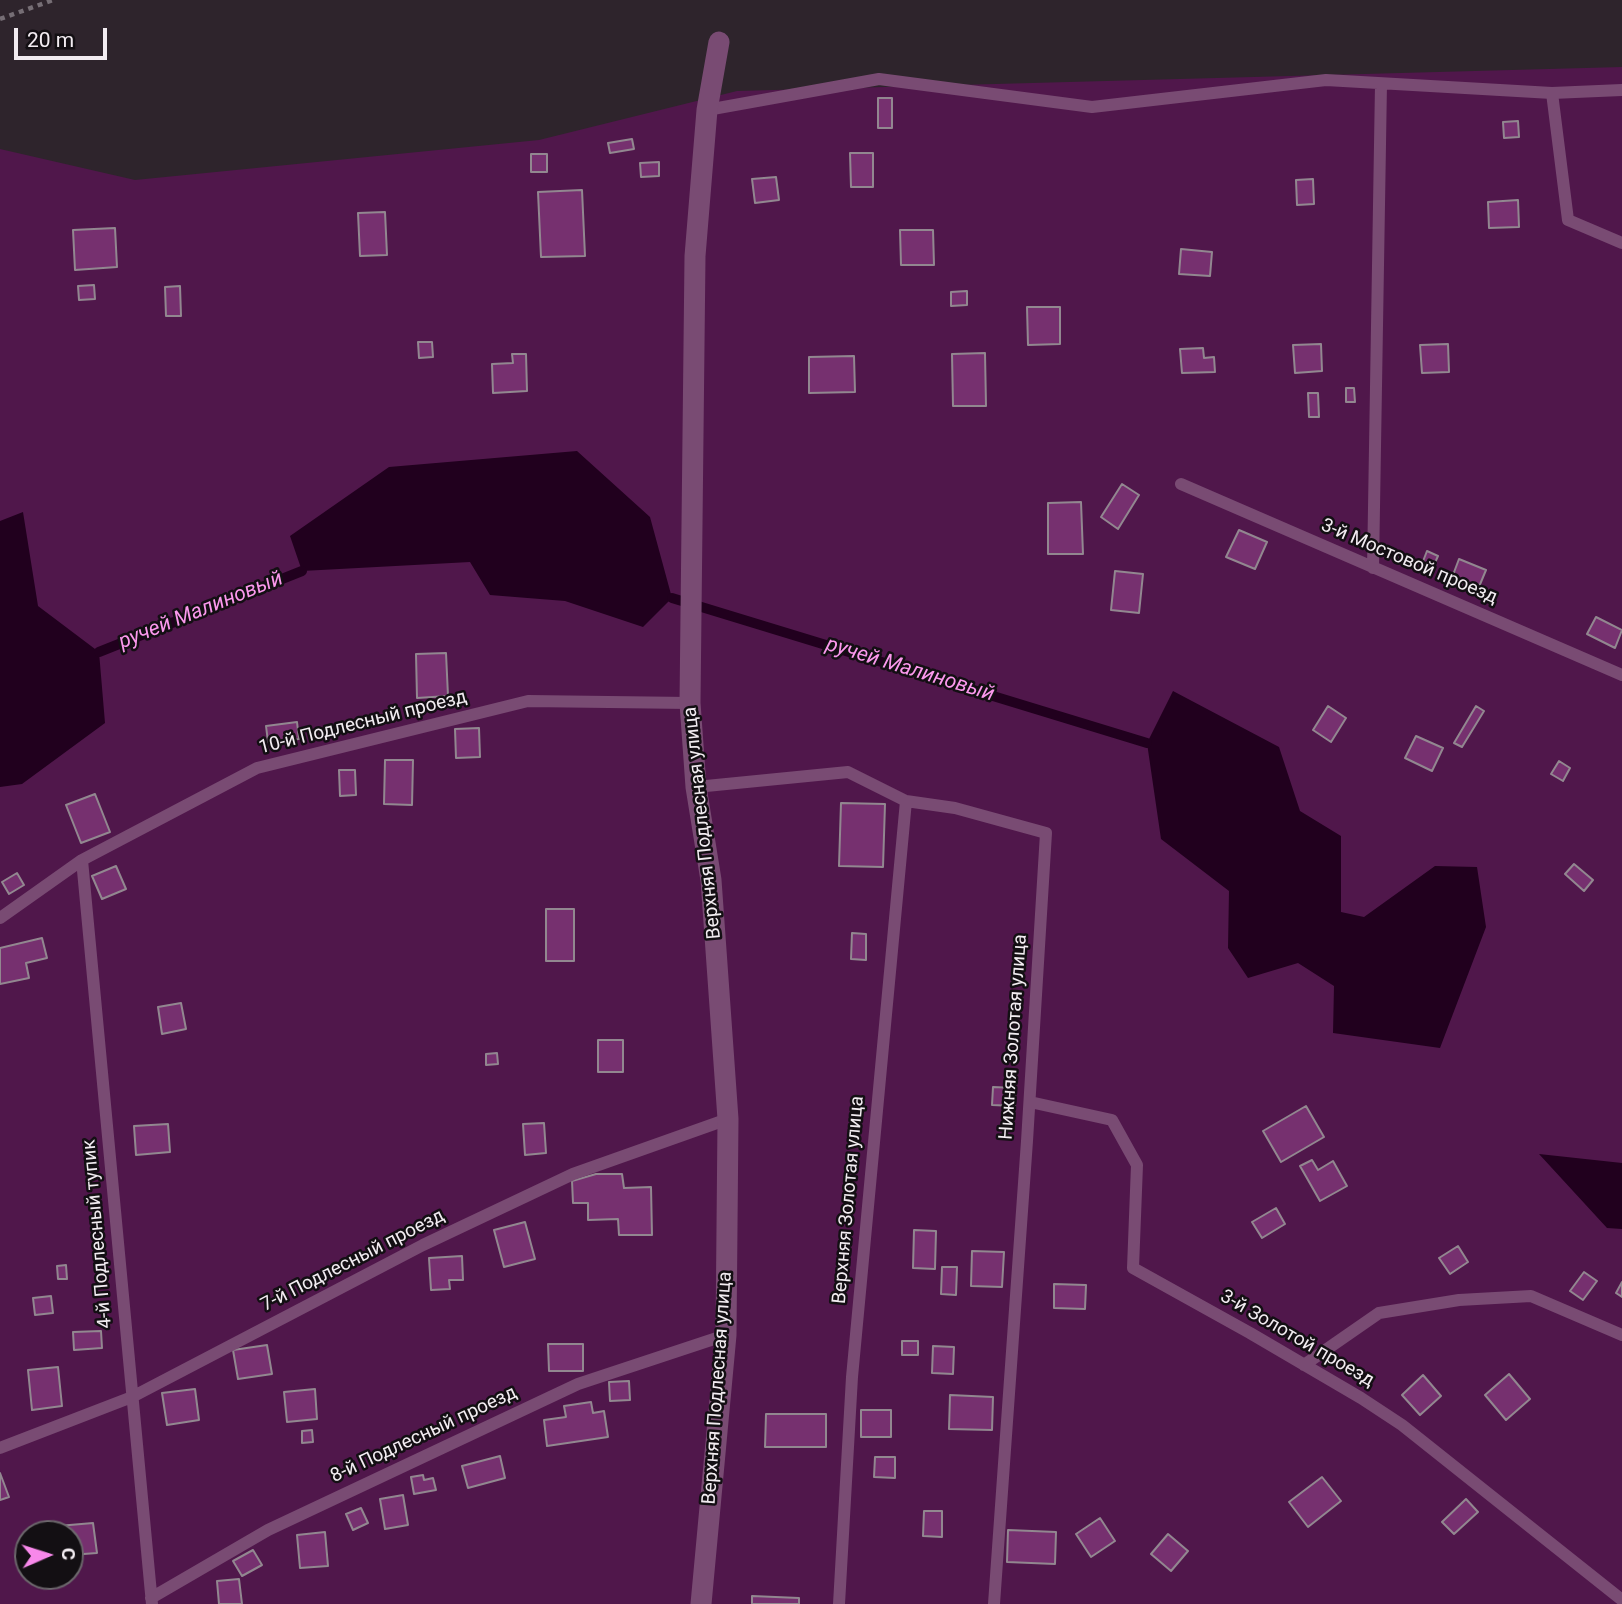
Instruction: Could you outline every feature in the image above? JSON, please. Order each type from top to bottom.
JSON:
[{"type":"street","name":"Верхняя Подлесная улица","points":[[701,1604],[726,1335],[728,1119],[711,880],[696,788],[691,703],[695,256],[707,110],[719,42]]},
{"type":"lane","points":[[707,110],[879,79],[1092,107],[1326,80],[1552,93],[1622,90]]},
{"type":"lane","points":[[1373,568],[1381,84]]},
{"type":"lane","points":[[1552,93],[1568,220],[1622,243]]},
{"type":"lane","name":"3-й Мостовой проезд","points":[[1181,484],[1622,676]]},
{"type":"lane","name":"10-й Подлесный проезд","points":[[0,918],[82,860],[257,768],[528,701],[691,703]]},
{"type":"lane","name":"Нижняя Золотая улица","points":[[696,788],[848,772],[906,801],[955,808],[1046,833],[1030,1102],[994,1604]]},
{"type":"lane","name":"Верхняя Золотая улица","points":[[839,1604],[852,1377],[906,801]]},
{"type":"lane","name":"4-й Подлесный тупик","points":[[82,860],[152,1601]]},
{"type":"lane","name":"3-й Золотой проезд","points":[[1030,1102],[1112,1120],[1137,1166],[1133,1268],[1304,1364],[1402,1425],[1622,1600]]},
{"type":"lane","name":"7-й Подлесный проезд","points":[[0,1448],[132,1397],[423,1245],[573,1174],[728,1119]]},
{"type":"lane","points":[[1304,1364],[1379,1313],[1459,1300],[1531,1296],[1622,1335]]},
{"type":"lane","name":"8-й Подлесный проезд","points":[[152,1601],[268,1530],[578,1384],[726,1335]]},
{"type":"path","points":[[0,19],[53,0]]},
{"type":"shaded area","points":[[1622,67],[1622,1604],[0,1604],[0,149],[135,180],[539,140],[737,91]]},
{"type":"shaded area","points":[[577,451],[650,517],[672,598],[643,627],[565,601],[490,595],[470,562],[302,571],[290,536],[389,467]]},
{"type":"shaded area","points":[[23,512],[38,606],[99,652],[105,723],[22,784],[0,787],[0,521]]},
{"type":"shaded area","points":[[1173,691],[1279,747],[1300,811],[1341,836],[1341,912],[1364,917],[1435,866],[1477,867],[1486,927],[1440,1048],[1333,1033],[1334,986],[1298,963],[1248,978],[1228,948],[1229,891],[1161,839],[1147,743]]},
{"type":"shaded area","points":[[1539,1154],[1622,1163],[1622,1229],[1607,1228]]},
{"type":"building","points":[[878,98],[892,98],[892,128],[878,128]]},
{"type":"building","points":[[1518,121],[1519,137],[1504,138],[1503,122]]},
{"type":"building","points":[[632,139],[634,149],[610,153],[608,143]]},
{"type":"building","points":[[850,153],[873,153],[873,187],[851,187]]},
{"type":"building","points":[[531,154],[547,154],[547,172],[531,172]]},
{"type":"building","points":[[659,162],[659,176],[641,177],[640,163]]},
{"type":"building","points":[[776,177],[779,200],[755,203],[752,179]]},
{"type":"building","points":[[1313,179],[1314,204],[1297,205],[1296,180]]},
{"type":"building","points":[[582,190],[585,256],[541,257],[538,192]]},
{"type":"building","points":[[1518,200],[1519,227],[1489,228],[1488,202]]},
{"type":"building","points":[[385,212],[387,255],[360,256],[358,213]]},
{"type":"building","points":[[115,228],[117,267],[75,270],[73,230]]},
{"type":"building","points":[[900,230],[933,230],[934,265],[901,265]]},
{"type":"building","points":[[1181,249],[1212,252],[1210,276],[1179,274]]},
{"type":"building","points":[[94,285],[95,299],[79,300],[78,286]]},
{"type":"building","points":[[180,286],[181,316],[166,316],[165,287]]},
{"type":"building","points":[[967,291],[967,305],[951,306],[951,292]]},
{"type":"building","points":[[1027,307],[1060,307],[1060,344],[1028,345]]},
{"type":"building","points":[[418,342],[432,342],[433,357],[419,358]]},
{"type":"building","points":[[1321,344],[1322,371],[1295,373],[1293,345]]},
{"type":"building","points":[[1448,344],[1449,372],[1422,373],[1420,345]]},
{"type":"building","points":[[1203,348],[1204,358],[1214,357],[1215,372],[1182,373],[1180,349]]},
{"type":"building","points":[[985,353],[986,406],[953,406],[952,354]]},
{"type":"building","points":[[512,354],[526,354],[527,391],[493,393],[492,364],[513,363]]},
{"type":"building","points":[[854,356],[855,392],[809,393],[809,357]]},
{"type":"building","points":[[1346,388],[1354,388],[1355,402],[1346,402]]},
{"type":"building","points":[[1308,393],[1318,393],[1319,417],[1309,417]]},
{"type":"building","points":[[1122,484],[1139,495],[1118,529],[1101,517]]},
{"type":"building","points":[[1081,502],[1083,554],[1048,554],[1048,503]]},
{"type":"building","points":[[1239,530],[1267,542],[1255,569],[1226,557]]},
{"type":"building","points":[[1427,551],[1438,556],[1430,574],[1420,569]]},
{"type":"building","points":[[1459,559],[1486,570],[1476,594],[1450,583]]},
{"type":"building","points":[[1115,571],[1143,574],[1139,613],[1111,610]]},
{"type":"building","points":[[1596,617],[1622,630],[1615,648],[1587,634]]},
{"type":"building","points":[[446,653],[448,696],[417,698],[416,654]]},
{"type":"building","points":[[1328,706],[1346,718],[1331,742],[1313,730]]},
{"type":"building","points":[[1476,706],[1484,711],[1462,747],[1454,743]]},
{"type":"building","points":[[297,722],[299,739],[268,742],[266,726]]},
{"type":"building","points":[[479,728],[480,757],[456,758],[455,729]]},
{"type":"building","points":[[1416,736],[1443,748],[1432,771],[1405,758]]},
{"type":"building","points":[[385,760],[413,760],[412,805],[384,804]]},
{"type":"building","points":[[1559,761],[1570,768],[1563,781],[1551,774]]},
{"type":"building","points":[[339,770],[355,770],[356,795],[340,796]]},
{"type":"building","points":[[95,794],[110,832],[81,843],[66,805]]},
{"type":"building","points":[[841,803],[885,804],[883,867],[839,866]]},
{"type":"building","points":[[1574,864],[1593,880],[1584,891],[1565,874]]},
{"type":"building","points":[[116,866],[126,889],[102,899],[92,876]]},
{"type":"building","points":[[17,873],[24,885],[9,894],[2,882]]},
{"type":"building","points":[[546,909],[574,909],[574,961],[546,961]]},
{"type":"building","points":[[852,933],[866,934],[866,960],[851,959]]},
{"type":"building","points":[[42,938],[47,958],[26,963],[29,978],[0,984],[0,948]]},
{"type":"building","points":[[181,1003],[186,1029],[162,1034],[158,1007]]},
{"type":"building","points":[[598,1040],[623,1040],[623,1072],[598,1072]]},
{"type":"building","points":[[497,1053],[498,1064],[486,1065],[486,1054]]},
{"type":"building","points":[[993,1087],[1015,1088],[1015,1106],[992,1105]]},
{"type":"building","points":[[1306,1106],[1324,1137],[1281,1162],[1263,1131]]},
{"type":"building","points":[[544,1123],[546,1153],[525,1155],[523,1124]]},
{"type":"building","points":[[168,1124],[170,1152],[136,1155],[134,1126]]},
{"type":"building","points":[[1312,1160],[1318,1170],[1333,1161],[1347,1186],[1320,1201],[1300,1166]]},
{"type":"building","points":[[596,1174],[622,1174],[624,1188],[651,1187],[652,1235],[619,1235],[618,1219],[588,1220],[588,1203],[573,1203],[572,1181]]},
{"type":"building","points":[[1276,1208],[1285,1224],[1262,1238],[1252,1222]]},
{"type":"building","points":[[525,1222],[535,1259],[504,1267],[494,1230]]},
{"type":"building","points":[[914,1230],[936,1231],[935,1269],[913,1268]]},
{"type":"building","points":[[1458,1246],[1468,1262],[1450,1274],[1439,1258]]},
{"type":"building","points":[[972,1251],[1004,1252],[1002,1287],[971,1286]]},
{"type":"building","points":[[462,1256],[463,1280],[449,1280],[450,1289],[431,1290],[429,1258]]},
{"type":"building","points":[[66,1265],[67,1279],[58,1279],[57,1266]]},
{"type":"building","points":[[942,1267],[957,1267],[956,1295],[941,1294]]},
{"type":"building","points":[[1584,1272],[1597,1281],[1583,1300],[1570,1291]]},
{"type":"building","points":[[1622,1282],[1622,1297],[1616,1293]]},
{"type":"building","points":[[1054,1284],[1086,1285],[1085,1309],[1054,1308]]},
{"type":"building","points":[[51,1296],[53,1313],[35,1315],[33,1298]]},
{"type":"building","points":[[101,1331],[102,1348],[74,1350],[73,1332]]},
{"type":"building","points":[[902,1341],[918,1341],[918,1355],[902,1355]]},
{"type":"building","points":[[548,1344],[583,1344],[583,1371],[549,1371]]},
{"type":"building","points":[[267,1345],[272,1374],[238,1379],[233,1350]]},
{"type":"building","points":[[933,1346],[954,1347],[953,1374],[932,1373]]},
{"type":"building","points":[[58,1367],[62,1406],[32,1410],[28,1370]]},
{"type":"building","points":[[1509,1374],[1530,1399],[1506,1420],[1485,1395]]},
{"type":"building","points":[[1423,1375],[1441,1396],[1420,1415],[1402,1395]]},
{"type":"building","points":[[629,1381],[630,1400],[610,1401],[609,1382]]},
{"type":"building","points":[[195,1389],[199,1420],[167,1425],[162,1393]]},
{"type":"building","points":[[315,1389],[317,1419],[287,1422],[284,1392]]},
{"type":"building","points":[[950,1395],[993,1397],[992,1430],[949,1429]]},
{"type":"building","points":[[591,1402],[593,1413],[604,1411],[608,1437],[547,1446],[544,1420],[566,1417],[564,1406]]},
{"type":"building","points":[[861,1410],[891,1410],[891,1437],[861,1437]]},
{"type":"building","points":[[766,1414],[826,1414],[826,1447],[765,1447]]},
{"type":"building","points":[[312,1430],[313,1442],[302,1443],[302,1431]]},
{"type":"building","points":[[500,1456],[505,1478],[468,1488],[462,1466]]},
{"type":"building","points":[[875,1457],[895,1457],[895,1478],[874,1477]]},
{"type":"building","points":[[0,1473],[9,1497],[0,1500]]},
{"type":"building","points":[[423,1475],[424,1480],[433,1478],[436,1490],[414,1494],[411,1477]]},
{"type":"building","points":[[1322,1477],[1341,1501],[1308,1527],[1289,1502]]},
{"type":"building","points":[[403,1495],[408,1525],[385,1529],[380,1499]]},
{"type":"building","points":[[1466,1499],[1478,1512],[1454,1534],[1442,1522]]},
{"type":"building","points":[[361,1508],[368,1523],[353,1530],[346,1514]]},
{"type":"building","points":[[924,1511],[942,1511],[942,1537],[923,1536]]},
{"type":"building","points":[[1100,1518],[1115,1541],[1091,1557],[1076,1534]]},
{"type":"building","points":[[93,1523],[97,1553],[84,1554],[84,1524]]},
{"type":"building","points":[[1008,1530],[1056,1532],[1055,1564],[1007,1562]]},
{"type":"building","points":[[325,1532],[328,1566],[300,1568],[297,1535]]},
{"type":"building","points":[[1168,1534],[1188,1551],[1171,1571],[1151,1554]]},
{"type":"building","points":[[253,1550],[262,1565],[242,1576],[233,1561]]},
{"type":"building","points":[[239,1579],[242,1604],[219,1604],[217,1581]]},
{"type":"building","points":[[752,1596],[799,1598],[799,1604],[752,1604]]},
{"type":"waterway","name":"ручей Малиновый","points":[[99,652],[302,571]]},
{"type":"waterway","name":"ручей Малиновый","points":[[672,598],[1147,743]]}]
